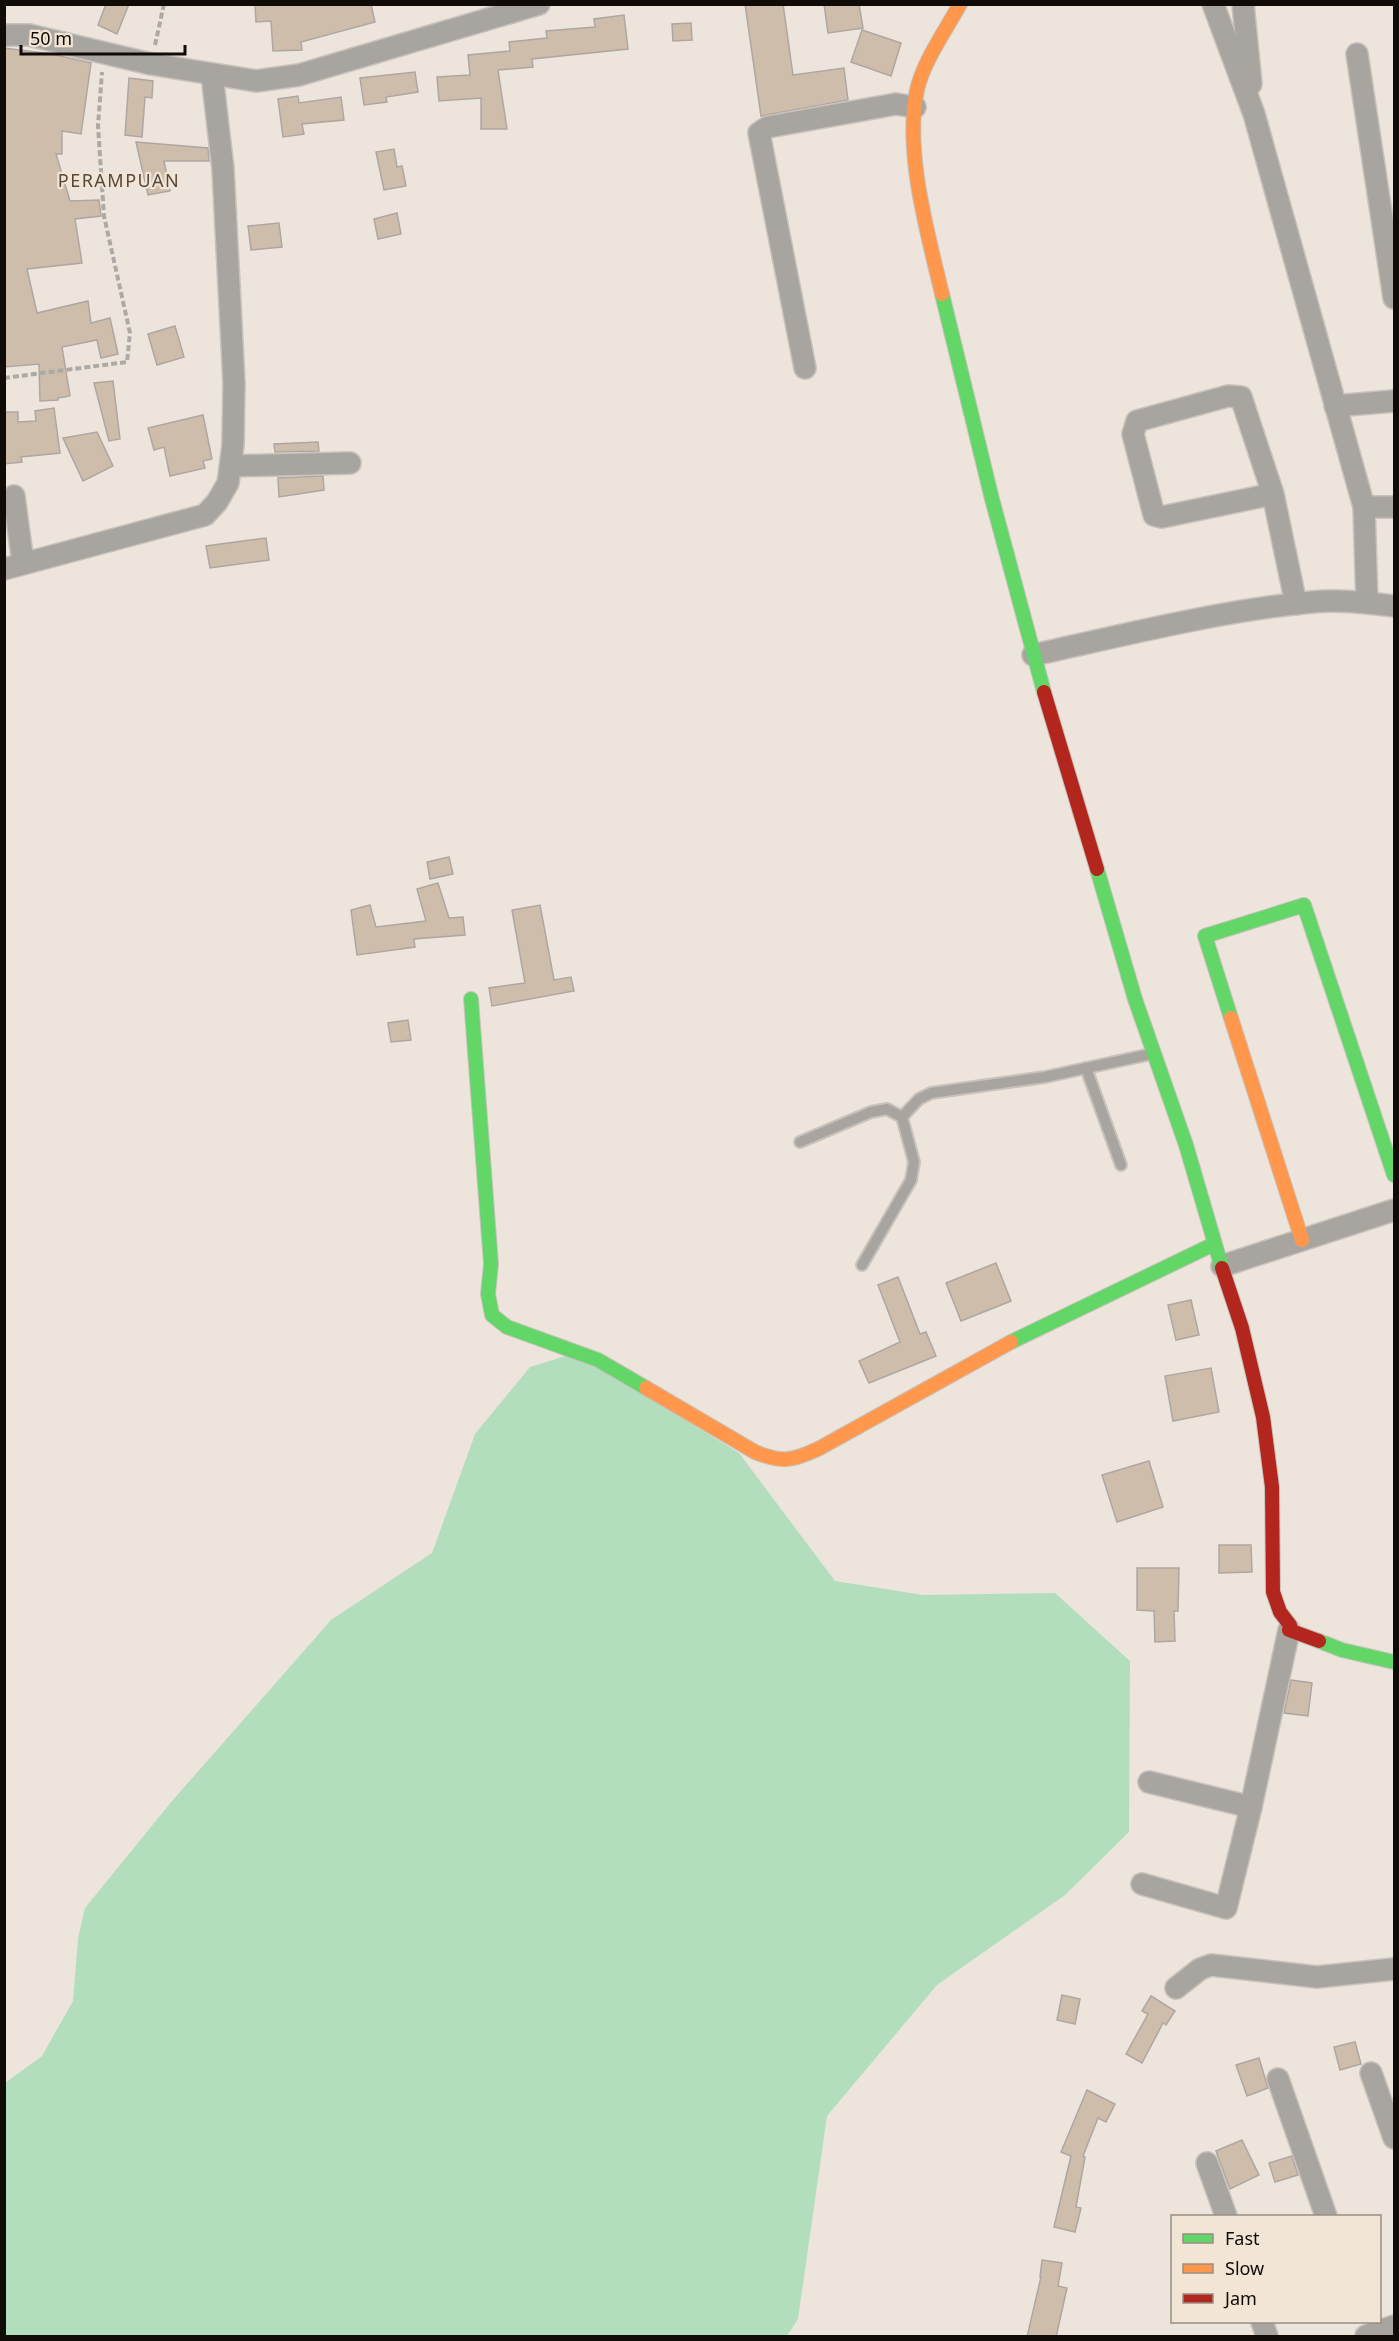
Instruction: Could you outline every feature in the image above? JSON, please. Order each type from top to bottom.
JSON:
[{"type":"street","points":[[4,35],[29,35],[151,64],[256,81],[299,75],[493,11],[539,4]]},
{"type":"street","points":[[960,4],[922,75],[915,107],[914,131],[920,201],[992,499],[1033,655],[1135,999],[1186,1145],[1214,1244],[1242,1328],[1263,1417],[1272,1487],[1273,1592],[1280,1612],[1290,1625],[1251,1807],[1226,1908],[1142,1884]]},
{"type":"street","points":[[1213,4],[1254,114],[1364,507],[1367,602]]},
{"type":"street","points":[[1243,4],[1254,114]]},
{"type":"street","points":[[1357,54],[1395,298]]},
{"type":"street","points":[[14,496],[14,566],[205,515],[222,495],[228,483],[231,466],[234,383],[223,169],[212,75]]},
{"type":"street","points":[[805,368],[759,133],[768,127],[885,106],[905,104],[915,107]]},
{"type":"street","points":[[1274,494],[1162,517],[1154,515],[1133,434],[1137,421],[1228,396],[1241,397],[1274,494],[1296,604]]},
{"type":"street","points":[[1335,406],[1395,401]]},
{"type":"street","points":[[231,466],[350,463]]},
{"type":"street","points":[[1364,507],[1395,507]]},
{"type":"street","points":[[1033,655],[1208,617],[1314,601],[1367,602],[1395,606]]},
{"type":"street","points":[[1302,1240],[1205,936],[1304,905],[1395,1174]]},
{"type":"street","points":[[471,999],[490,1264],[488,1294],[492,1315],[507,1327],[598,1360],[755,1452],[780,1461],[802,1457],[818,1449],[1033,1330],[1214,1244]]},
{"type":"street","points":[[1222,1266],[1395,1210]]},
{"type":"street","points":[[1289,1630],[1333,1647],[1395,1662]]},
{"type":"street","points":[[1149,1782],[1251,1807]]},
{"type":"street","points":[[1176,1988],[1200,1969],[1210,1965],[1317,1977],[1395,1969]]},
{"type":"street","points":[[1371,2073],[1395,2138]]},
{"type":"street","points":[[1278,2079],[1325,2215]]},
{"type":"street","points":[[1207,2163],[1225,2215]]},
{"type":"street","points":[[1367,2336],[1395,2326]]},
{"type":"lane","points":[[902,1117],[919,1099],[931,1093],[1045,1077],[1154,1053]]},
{"type":"lane","points":[[1086,1068],[1121,1165]]},
{"type":"lane","points":[[800,1142],[871,1112],[887,1109],[902,1117],[914,1162],[911,1180],[862,1265]]},
{"type":"path","points":[[151,64],[164,4]]},
{"type":"path","points":[[4,378],[127,362],[130,333],[104,216],[98,126],[103,54]]},
{"type":"green space","points":[[575,1353],[739,1453],[835,1581],[923,1595],[1055,1593],[1130,1661],[1129,1832],[1065,1895],[937,1985],[827,2116],[798,2319],[787,2336],[5,2336],[5,2083],[42,2056],[73,2001],[78,1938],[85,1908],[172,1801],[331,1620],[432,1553],[475,1434],[530,1367]]},
{"type":"building","points":[[106,4],[129,4],[117,34],[98,25]]},
{"type":"building","points":[[255,4],[371,4],[375,22],[301,42],[302,50],[273,51],[271,21],[256,22]]},
{"type":"building","points":[[745,4],[783,4],[793,75],[844,68],[848,100],[761,116]]},
{"type":"building","points":[[824,4],[859,4],[863,28],[828,33]]},
{"type":"building","points":[[624,15],[628,49],[532,59],[533,67],[498,70],[507,129],[481,129],[481,98],[439,101],[437,77],[470,75],[468,55],[510,51],[509,42],[547,38],[546,31],[595,27],[594,19]]},
{"type":"building","points":[[691,23],[692,40],[673,41],[672,24]]},
{"type":"building","points":[[862,30],[901,43],[891,76],[851,62]]},
{"type":"building","points":[[4,48],[52,54],[91,63],[81,134],[62,131],[62,154],[56,154],[70,201],[99,200],[101,216],[75,219],[82,263],[27,269],[37,313],[88,301],[91,323],[110,318],[118,354],[101,358],[97,340],[62,347],[70,396],[58,398],[58,400],[40,401],[39,364],[4,367]]},
{"type":"building","points":[[415,72],[418,92],[386,97],[387,102],[364,105],[360,78]]},
{"type":"building","points":[[129,78],[153,81],[152,98],[145,97],[142,137],[125,135]]},
{"type":"building","points":[[298,96],[299,103],[341,97],[344,120],[302,124],[304,134],[283,137],[278,99]]},
{"type":"building","points":[[136,142],[208,148],[209,161],[164,161],[170,191],[148,195]]},
{"type":"building","points":[[394,149],[397,167],[402,166],[406,186],[384,190],[376,152]]},
{"type":"building","points":[[397,213],[401,234],[378,239],[374,219]]},
{"type":"building","points":[[279,223],[282,247],[251,250],[248,226]]},
{"type":"building","points":[[175,326],[184,357],[157,365],[148,334]]},
{"type":"building","points":[[113,381],[120,439],[109,441],[94,383]]},
{"type":"building","points":[[54,408],[60,453],[21,457],[22,462],[4,464],[4,412],[18,412],[18,422],[36,421],[35,411]]},
{"type":"building","points":[[203,415],[212,459],[203,461],[205,468],[170,476],[164,447],[154,450],[148,428]]},
{"type":"building","points":[[97,432],[113,466],[83,481],[63,438]]},
{"type":"building","points":[[318,442],[319,451],[275,452],[274,444]]},
{"type":"building","points":[[323,476],[324,490],[279,497],[278,478]]},
{"type":"building","points":[[266,538],[269,560],[210,568],[206,546]]},
{"type":"building","points":[[449,857],[453,874],[430,879],[427,862]]},
{"type":"building","points":[[438,883],[449,918],[463,917],[465,935],[414,939],[415,947],[357,955],[351,910],[370,905],[376,927],[426,921],[417,889]]},
{"type":"building","points":[[540,905],[554,980],[571,977],[574,991],[492,1006],[489,988],[525,983],[512,910]]},
{"type":"building","points":[[408,1020],[411,1040],[391,1042],[388,1023]]},
{"type":"building","points":[[996,1263],[1011,1301],[961,1321],[946,1283]]},
{"type":"building","points":[[898,1277],[920,1334],[926,1332],[936,1356],[869,1383],[859,1361],[900,1342],[878,1285]]},
{"type":"building","points":[[1191,1300],[1199,1335],[1176,1340],[1168,1305]]},
{"type":"building","points":[[1211,1368],[1219,1412],[1173,1421],[1165,1376]]},
{"type":"building","points":[[1149,1461],[1163,1507],[1117,1522],[1102,1475]]},
{"type":"building","points":[[1219,1545],[1251,1545],[1252,1572],[1219,1573]]},
{"type":"building","points":[[1137,1568],[1179,1568],[1178,1611],[1174,1611],[1175,1641],[1155,1642],[1154,1611],[1137,1610]]},
{"type":"building","points":[[1291,1680],[1312,1683],[1308,1716],[1284,1713]]},
{"type":"building","points":[[1062,1995],[1080,1999],[1075,2024],[1057,2020]]},
{"type":"building","points":[[1151,1996],[1175,2011],[1166,2025],[1163,2023],[1142,2063],[1126,2054],[1148,2014],[1142,2011]]},
{"type":"building","points":[[1355,2042],[1361,2064],[1340,2070],[1334,2047]]},
{"type":"building","points":[[1259,2058],[1268,2088],[1247,2096],[1236,2065]]},
{"type":"building","points":[[1087,2090],[1115,2104],[1106,2122],[1098,2118],[1083,2156],[1085,2157],[1076,2207],[1081,2208],[1075,2232],[1054,2227],[1071,2156],[1061,2152]]},
{"type":"building","points":[[1242,2140],[1259,2175],[1230,2189],[1216,2151]]},
{"type":"building","points":[[1292,2156],[1298,2175],[1275,2182],[1269,2163]]},
{"type":"building","points":[[1042,2260],[1062,2263],[1058,2286],[1067,2288],[1056,2337],[1027,2337],[1041,2277]]},
{"type":"traffic: fast","points":[[942,294],[992,499],[1044,692]]},
{"type":"traffic: fast","points":[[1097,869],[1135,999],[1186,1145],[1222,1268]]},
{"type":"traffic: fast","points":[[1231,1018],[1205,936],[1304,905],[1394,1175]]},
{"type":"traffic: fast","points":[[471,999],[491,1264],[488,1294],[492,1315],[507,1327],[598,1360],[646,1388]]},
{"type":"traffic: fast","points":[[1011,1342],[1214,1244]]},
{"type":"traffic: fast","points":[[1319,1641],[1342,1650],[1394,1662]]},
{"type":"traffic: slow","points":[[942,294],[919,193],[913,140],[914,114],[917,90],[924,68],[960,4]]},
{"type":"traffic: slow","points":[[1231,1018],[1302,1240]]},
{"type":"traffic: slow","points":[[646,1388],[755,1452],[773,1458],[787,1459],[818,1449],[1011,1342]]},
{"type":"traffic: jam","points":[[1044,692],[1097,869]]},
{"type":"traffic: jam","points":[[1222,1268],[1242,1328],[1263,1417],[1272,1487],[1273,1592],[1280,1612],[1290,1625],[1289,1630],[1319,1641]]},
{"type":"district","name":"PERAMPUAN","points":[[119,180]]}]
